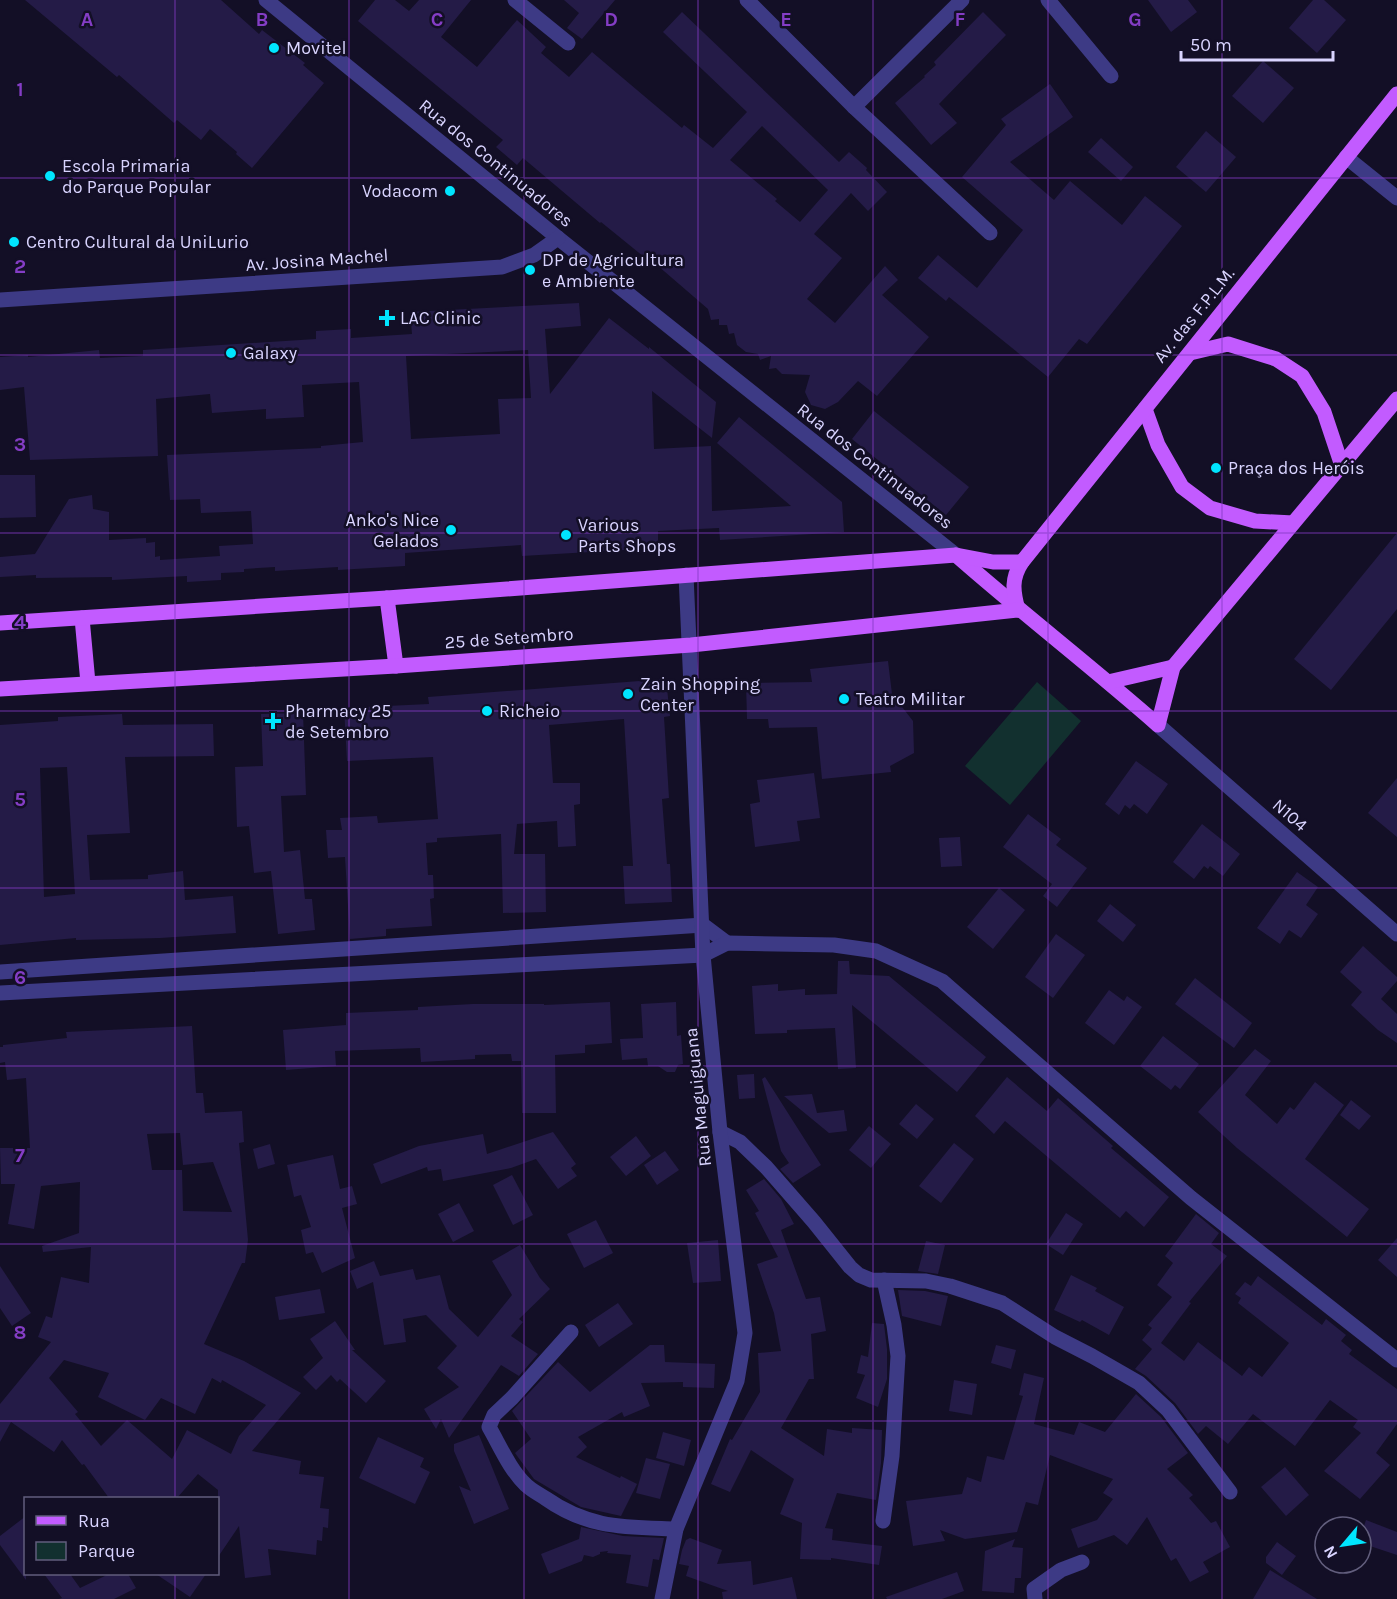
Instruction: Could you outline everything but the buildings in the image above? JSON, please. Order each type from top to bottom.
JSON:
[{"type":"main road","name":"Av. das F.P.L.M.","points":[[1022,562],[1397,93]]},
{"type":"main road","points":[[1190,353],[1228,344],[1276,360],[1302,376],[1324,412],[1342,466]]},
{"type":"main road","points":[[1158,725],[1173,667],[1397,399]]},
{"type":"main road","points":[[1145,409],[1158,445],[1182,487],[1210,508],[1255,521],[1293,523]]},
{"type":"main road","points":[[0,623],[387,598],[956,555],[993,562],[1022,562]]},
{"type":"main road","name":"N104","points":[[956,555],[1018,610],[1158,725]]},
{"type":"main road","points":[[1018,610],[1013,583],[1015,572],[1022,562]]},
{"type":"main road","points":[[387,598],[396,666]]},
{"type":"main road","name":"25 de Setembro","points":[[0,689],[396,666],[691,645],[1018,610]]},
{"type":"main road","points":[[82,618],[88,683]]},
{"type":"main road","points":[[1108,682],[1173,667]]},
{"type":"street","name":"Rua dos Continuadores","points":[[266,0],[558,238],[956,555]]},
{"type":"street","points":[[516,0],[568,43]]},
{"type":"street","points":[[747,0],[854,107],[990,233]]},
{"type":"street","points":[[854,107],[962,0]]},
{"type":"street","points":[[1048,0],[1111,76]]},
{"type":"street","points":[[1346,157],[1397,198]]},
{"type":"street","name":"Av. Josina Machel","points":[[0,300],[502,267],[534,255],[558,238]]},
{"type":"street","name":"Rua Maguiguana","points":[[662,1599],[676,1529],[737,1381],[745,1333],[720,1132],[703,955],[691,645],[686,575]]},
{"type":"street","name":"N104","points":[[1158,725],[1397,934]]},
{"type":"street","points":[[0,972],[703,924],[727,943]]},
{"type":"street","points":[[0,993],[703,955],[727,943],[834,945],[876,951],[942,981],[1191,1198],[1397,1360]]},
{"type":"street","points":[[720,1132],[740,1142],[766,1167],[859,1275],[871,1280],[926,1281],[950,1286],[1002,1303],[1055,1337],[1139,1383],[1168,1410],[1230,1492]]},
{"type":"street","points":[[883,1521],[892,1456],[898,1356],[894,1324],[884,1280]]},
{"type":"street","points":[[571,1332],[494,1415],[489,1427],[507,1460],[526,1485],[559,1508],[592,1523],[676,1529]]},
{"type":"street","points":[[1035,1599],[1034,1589],[1050,1576],[1082,1562]]},
{"type":"green space","points":[[1037,682],[1081,721],[1010,805],[965,766]]},
{"type":"place","name":"Movitel","points":[[274,48]]},
{"type":"place","name":"Escola Primaria do Parque Popular","points":[[50,176]]},
{"type":"place","name":"Vodacom","points":[[450,191]]},
{"type":"place","name":"Centro Cultural da UniLurio","points":[[14,242]]},
{"type":"place","name":"DP de Agricultura e Ambiente","points":[[530,270]]},
{"type":"place","name":"LAC Clinic","points":[[387,318]]},
{"type":"place","name":"Galaxy","points":[[231,353]]},
{"type":"place","name":"Praça dos Heróis","points":[[1216,468]]},
{"type":"place","name":"Anko's Nice Gelados","points":[[451,530]]},
{"type":"place","name":"Various Parts Shops","points":[[566,535]]},
{"type":"place","name":"Zain Shopping Center","points":[[628,694]]},
{"type":"place","name":"Teatro Militar","points":[[844,699]]},
{"type":"place","name":"Richeio","points":[[487,711]]},
{"type":"place","name":"Pharmacy 25 de Setembro","points":[[273,721]]}]
